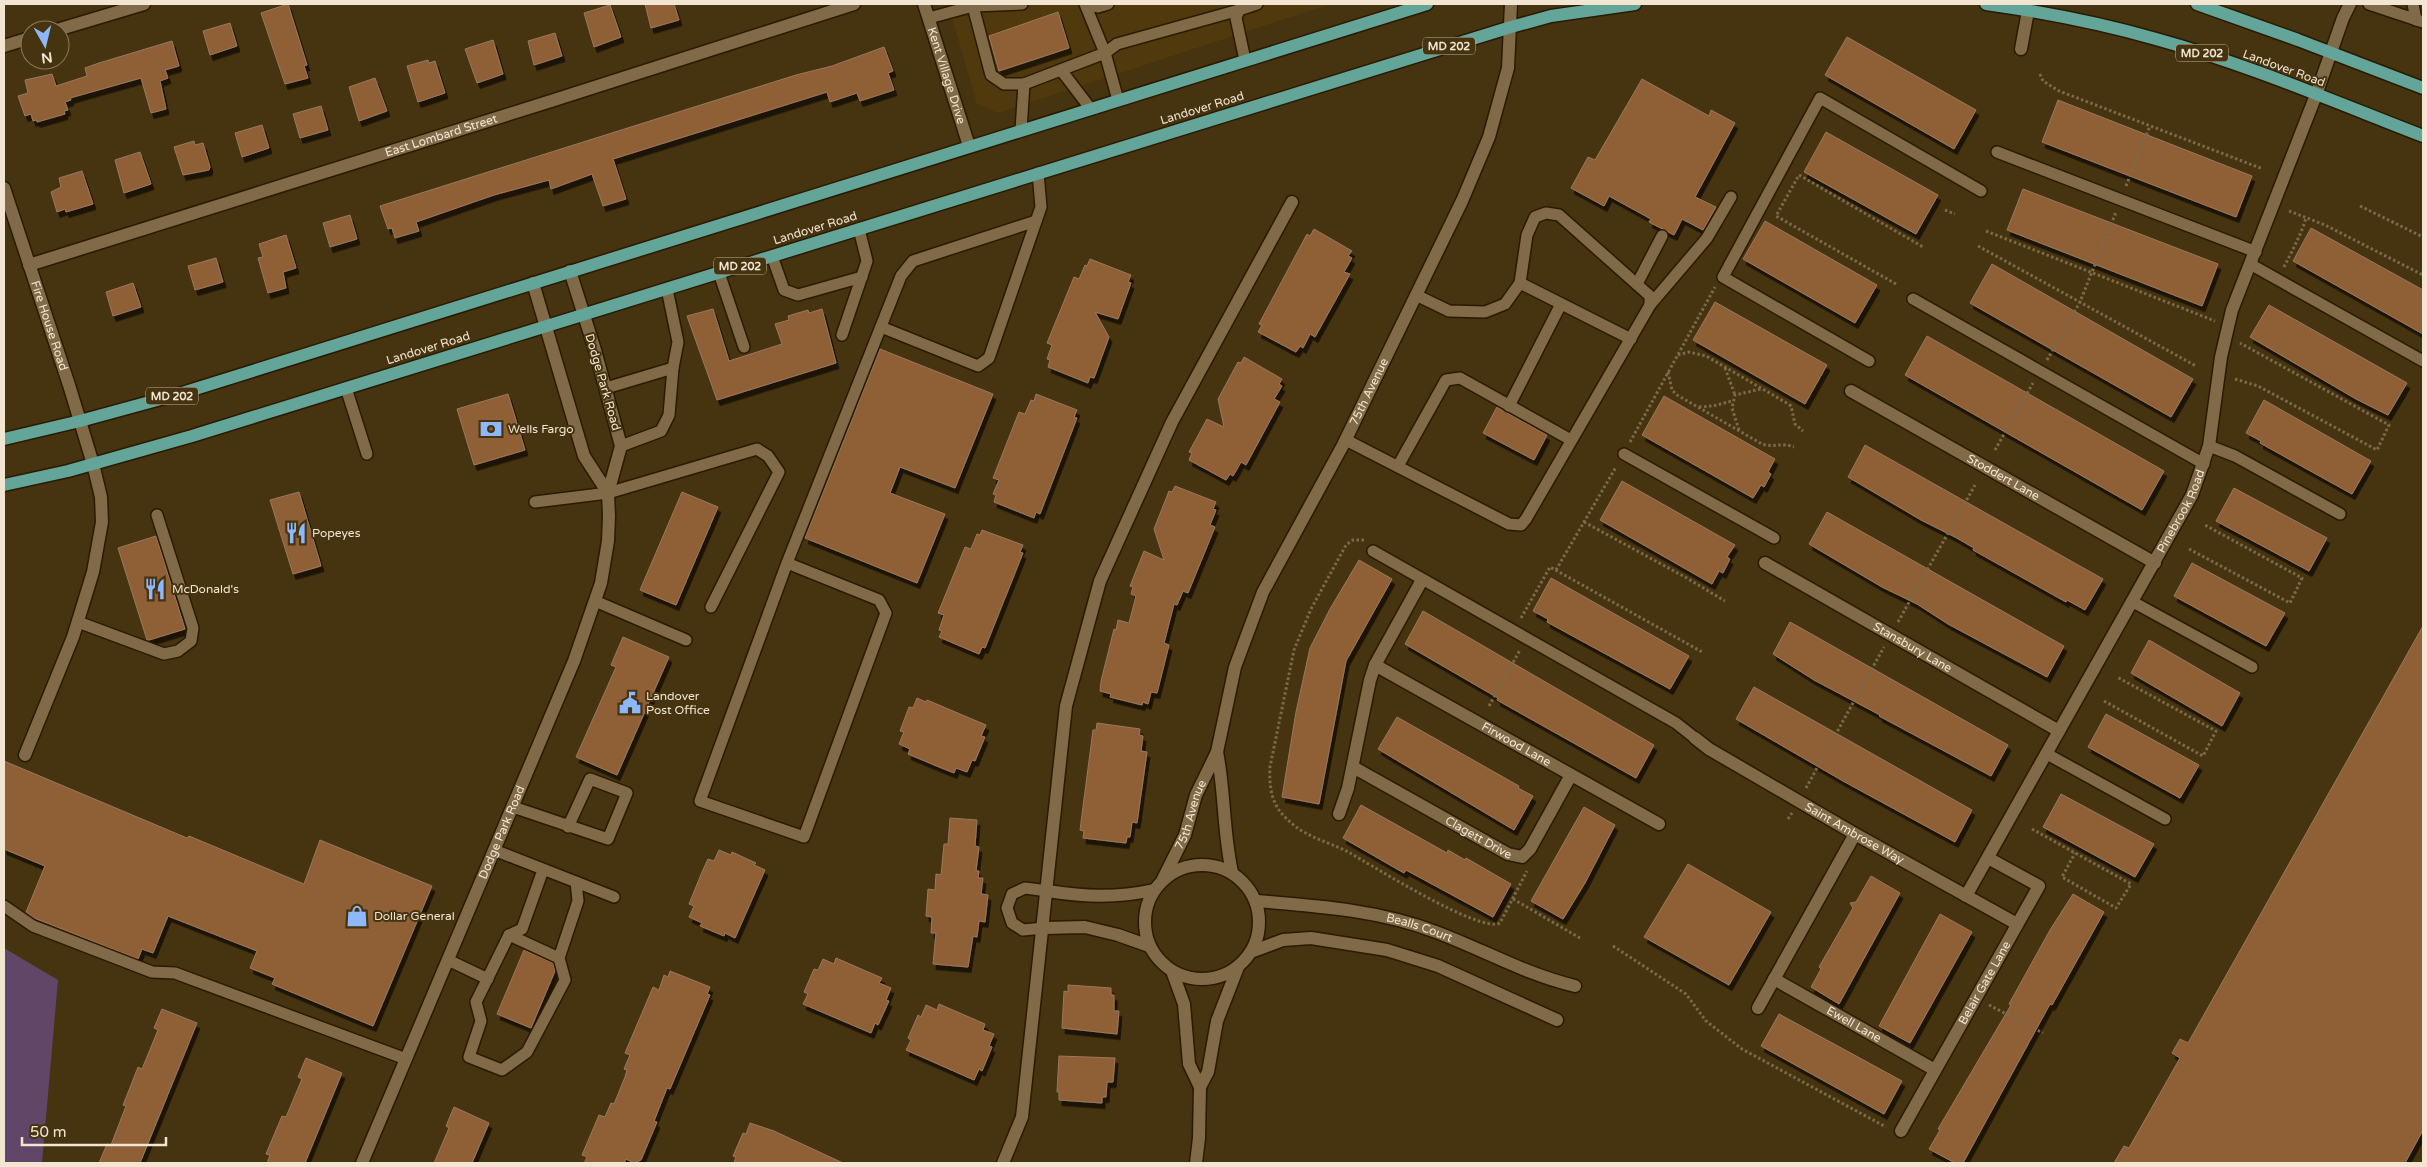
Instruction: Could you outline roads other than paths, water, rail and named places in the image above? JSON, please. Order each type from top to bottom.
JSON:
[{"type":"main road","name":"MD 202","points":[[4,439],[179,394],[1427,4]]},
{"type":"main road","name":"Landover Road","points":[[4,485],[93,464],[346,388],[1511,27],[1551,16],[1636,4]]},
{"type":"main road","name":"Landover Road","points":[[1986,4],[2086,21],[2156,39],[2227,62],[2423,136]]},
{"type":"main road","points":[[2197,4],[2423,88]]},
{"type":"street","points":[[70,26],[144,4]]},
{"type":"street","name":"East Lombard Street","points":[[29,265],[854,4]]},
{"type":"street","name":"Kent Village Drive","points":[[924,4],[969,146]]},
{"type":"street","name":"75th Avenue","points":[[1163,879],[1185,835],[1196,795],[1217,752],[1235,667],[1264,592],[1346,440],[1462,201],[1490,136],[1508,68],[1511,4]]},
{"type":"street","name":"Pinebrook Road","points":[[1966,896],[2184,512],[2204,464],[2209,446],[2224,341],[2232,310],[2256,252],[2350,4]]},
{"type":"street","points":[[2021,49],[2028,11]]},
{"type":"street","points":[[4,46],[20,41]]},
{"type":"street","name":"Fire House Road","points":[[4,188],[93,464],[101,497],[102,522],[93,572],[78,622],[25,755]]},
{"type":"street","points":[[1003,1163],[1022,1117],[1048,891],[1066,706],[1100,581],[1172,422],[1292,202]]},
{"type":"street","name":"Dodge Park Road","points":[[362,1163],[574,661],[601,583],[607,549],[608,493],[621,446],[606,388],[570,271]]},
{"type":"street","points":[[533,283],[584,456],[608,493]]},
{"type":"street","name":"Stoddert Lane","points":[[1851,392],[2155,563]]},
{"type":"street","name":"Stansbury Lane","points":[[1765,563],[2059,731]]},
{"type":"street","points":[[1339,814],[1352,767],[1366,696],[1375,665],[1422,580]]},
{"type":"street","name":"Firwood Lane","points":[[1375,665],[1659,824]]},
{"type":"street","name":"Saint Ambrose Way","points":[[1695,738],[1709,749],[1855,834],[2017,924]]},
{"type":"street","name":"75th Avenue","points":[[1217,752],[1222,778],[1226,847],[1232,872]]},
{"type":"street","name":"Clagett Drive","points":[[1352,767],[1508,854],[1522,857],[1530,849],[1570,774]]},
{"type":"street","points":[[1758,1008],[1855,834]]},
{"type":"street","name":"Belair Gate Lane","points":[[1901,1131],[2039,886],[1988,858]]},
{"type":"street","points":[[1197,864],[1215,866],[1232,872],[1246,885],[1256,901],[1260,918],[1258,936],[1251,952],[1238,966],[1223,975],[1206,979],[1189,978],[1172,971],[1159,960],[1149,946],[1145,932],[1144,917],[1147,903],[1154,890],[1163,879],[1179,869],[1197,864]]},
{"type":"street","points":[[1048,891],[1079,896],[1105,897],[1154,890]]},
{"type":"street","name":"Bealls Court","points":[[1256,901],[1358,912],[1412,924],[1458,940],[1520,970],[1575,986]]},
{"type":"street","points":[[1044,928],[1085,927],[1118,935],[1149,946]]},
{"type":"street","points":[[1251,952],[1283,940],[1311,938],[1387,950],[1438,966],[1557,1020]]},
{"type":"street","points":[[1200,1087],[1208,1072],[1217,1021],[1238,966]]},
{"type":"street","points":[[1172,971],[1184,1004],[1188,1064],[1200,1087],[1200,1138],[1196,1163]]},
{"type":"street","name":"Ewell Lane","points":[[1774,979],[1935,1070]]},
{"type":"lane","points":[[929,18],[973,6],[1022,4]]},
{"type":"lane","points":[[1086,4],[1098,7],[1108,4]]},
{"type":"lane","points":[[1086,4],[1105,53],[1118,100]]},
{"type":"lane","points":[[973,6],[991,75],[1004,84],[1024,84],[1105,53],[1117,44],[1257,4]]},
{"type":"lane","points":[[2369,4],[2420,21]]},
{"type":"lane","points":[[2413,4],[2420,21]]},
{"type":"lane","points":[[1239,10],[1236,18],[1245,60]]},
{"type":"lane","points":[[1061,70],[1090,108]]},
{"type":"lane","points":[[1021,130],[1024,84]]},
{"type":"lane","points":[[1869,361],[1723,277],[1820,98],[1981,192]]},
{"type":"lane","points":[[1997,152],[2256,252]]},
{"type":"lane","points":[[881,327],[978,366],[989,358],[1040,207],[1038,173]]},
{"type":"lane","points":[[1346,440],[1509,524],[1520,524],[1572,440],[1631,338],[1650,300],[1707,238],[1730,197]]},
{"type":"lane","points":[[1416,295],[1449,311],[1484,312],[1505,304],[1520,283],[1527,234],[1535,217],[1546,213],[1559,215],[1637,284],[1650,300]]},
{"type":"lane","points":[[787,563],[879,600],[886,613],[804,837],[700,801],[787,563],[902,276],[913,261],[1036,221]]},
{"type":"lane","points":[[842,335],[867,262],[859,229]]},
{"type":"lane","points":[[1637,284],[1662,236]]},
{"type":"lane","points":[[772,256],[784,290],[798,295],[862,277]]},
{"type":"lane","points":[[2250,264],[2423,361]]},
{"type":"lane","points":[[719,273],[744,347]]},
{"type":"lane","points":[[1520,283],[1631,338]]},
{"type":"lane","points":[[621,446],[661,431],[669,415],[678,342],[667,289]]},
{"type":"lane","points":[[1913,300],[2204,464]]},
{"type":"lane","points":[[1509,406],[1561,304]]},
{"type":"lane","points":[[606,388],[674,368]]},
{"type":"lane","points":[[1398,466],[1446,380],[1460,378],[1572,440]]},
{"type":"lane","points":[[346,388],[368,454]]},
{"type":"lane","points":[[2209,446],[2235,456],[2340,514]]},
{"type":"lane","points":[[535,502],[608,493],[757,449],[768,456],[779,472],[711,607]]},
{"type":"lane","points":[[1624,454],[1774,538]]},
{"type":"lane","points":[[78,622],[164,654],[178,651],[191,641],[194,628],[157,515]]},
{"type":"lane","points":[[1373,551],[1676,723],[1695,738]]},
{"type":"lane","points":[[595,601],[686,640]]},
{"type":"lane","points":[[2133,602],[2252,667]]},
{"type":"lane","points":[[2047,754],[2165,819]]},
{"type":"lane","points":[[513,807],[568,827],[608,839],[627,793],[590,779],[568,827]]},
{"type":"lane","points":[[494,850],[614,897]]},
{"type":"lane","points":[[544,870],[522,929],[509,935],[476,1002],[481,1021],[469,1057],[502,1070],[527,1052],[565,980],[559,958],[578,901],[576,882]]},
{"type":"lane","points":[[1044,928],[1023,930],[1012,924],[1007,908],[1012,894],[1025,888],[1048,891]]},
{"type":"lane","points":[[4,906],[33,926],[152,972],[175,974],[406,1059]]},
{"type":"lane","points":[[509,935],[559,958]]},
{"type":"lane","points":[[448,960],[488,979]]},
{"type":"place","name":"Wells Fargo","points":[[491,429]]},
{"type":"place","name":"Popeyes","points":[[296,533]]},
{"type":"place","name":"McDonald's","points":[[155,589]]},
{"type":"place","name":"Landover Post Office","points":[[630,703]]},
{"type":"place","name":"Dollar General","points":[[357,916]]}]
